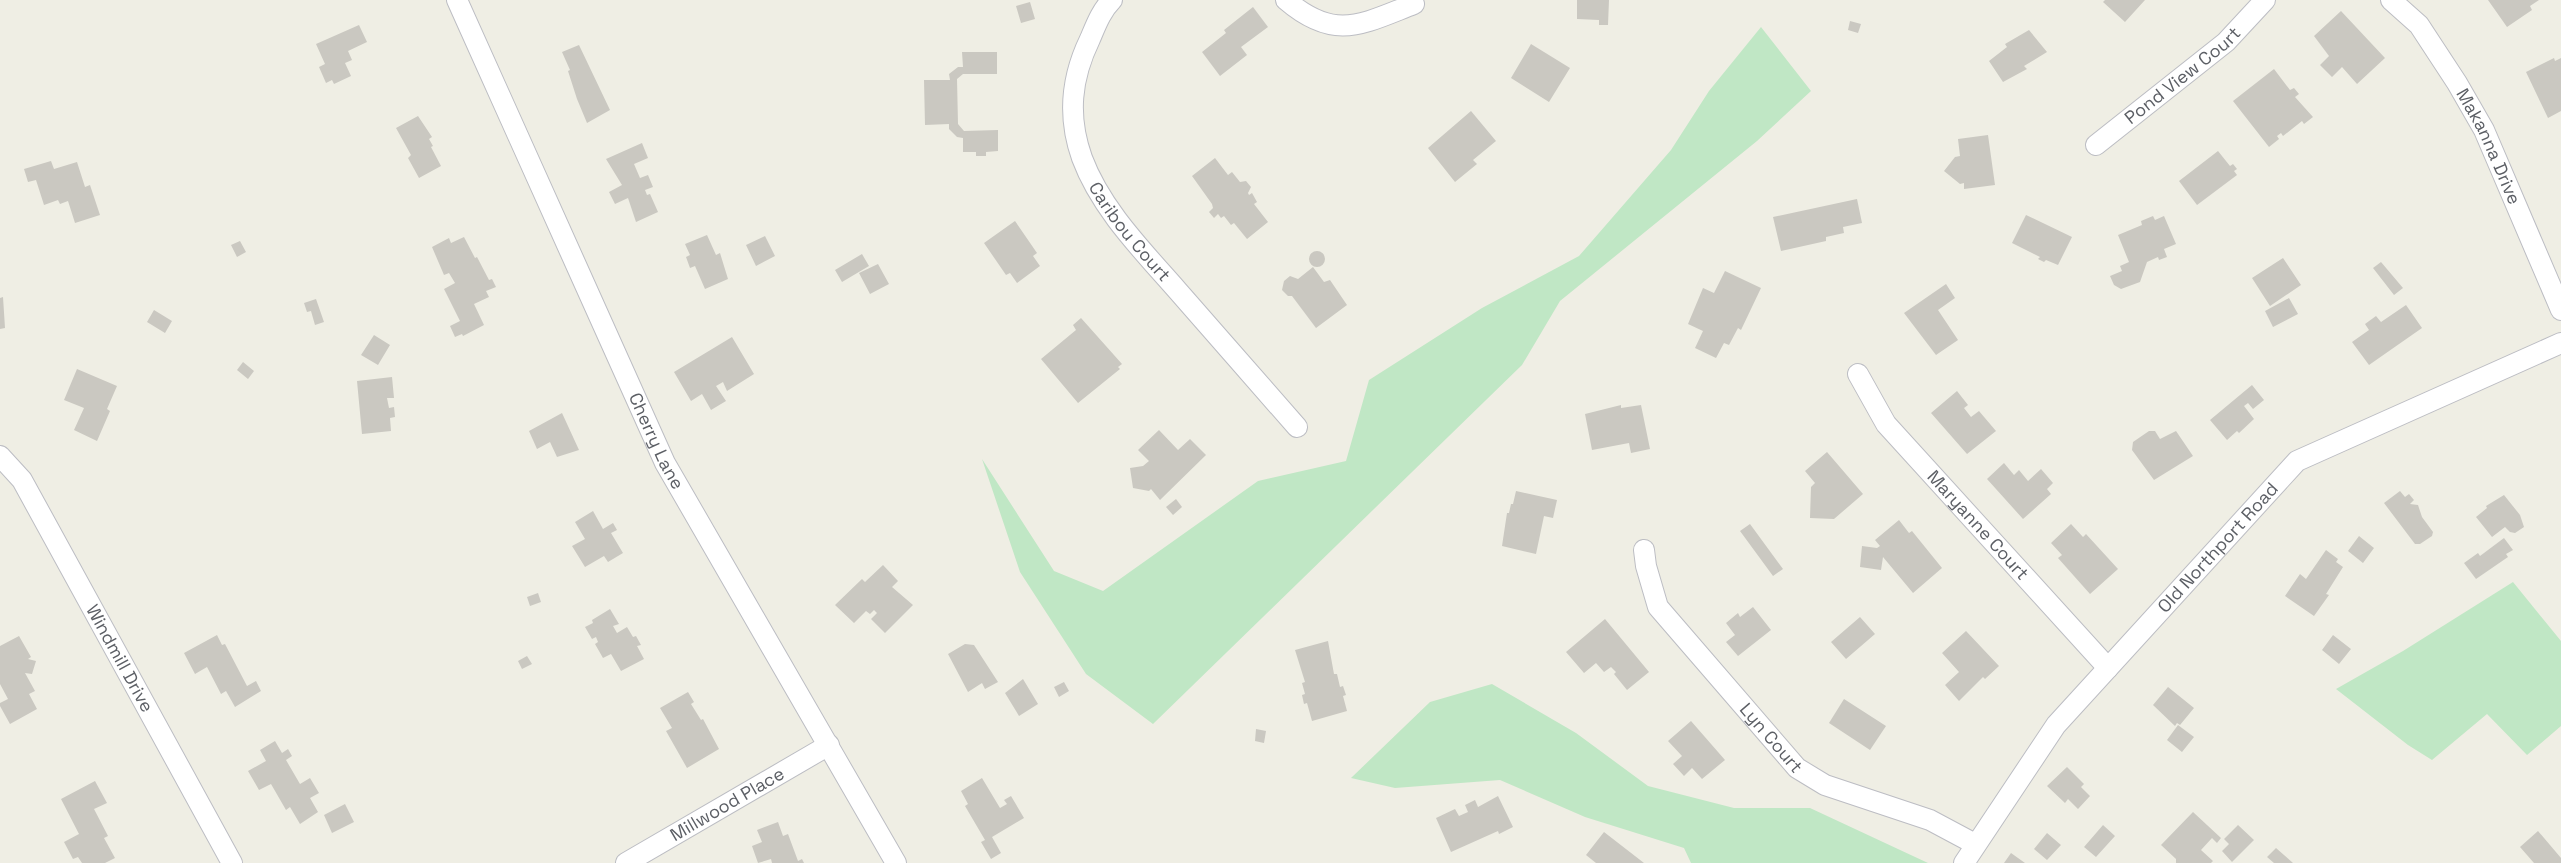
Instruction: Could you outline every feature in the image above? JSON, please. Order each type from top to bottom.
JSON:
[{"type":"street","name":"Cherry Lane","points":[[457,0],[665,464],[896,863]]},
{"type":"street","name":"Caribou Court","points":[[1112,0],[1105,7],[1084,51],[1072,90],[1074,125],[1082,158],[1097,188],[1126,232],[1297,427]]},
{"type":"street","points":[[1286,0],[1300,12],[1328,25],[1357,26],[1414,4]]},
{"type":"street","name":"Pond View Court","points":[[2096,145],[2226,42],[2265,0]]},
{"type":"street","name":"Makanna Drive","points":[[2391,0],[2418,25],[2457,83],[2484,130],[2561,310]]},
{"type":"street","name":"Old Northport Road","points":[[1964,863],[2056,725],[2296,461],[2561,343]]},
{"type":"street","name":"Maryanne Court","points":[[1858,374],[1886,424],[2108,668]]},
{"type":"street","name":"Windmill Drive","points":[[0,456],[22,480],[232,863]]},
{"type":"street","name":"Lyn Court","points":[[1644,550],[1646,566],[1658,607],[1797,768],[1825,785],[1930,820],[1975,844]]},
{"type":"street","name":"Millwood Place","points":[[626,863],[829,745]]},
{"type":"green space","points":[[1761,27],[1811,91],[1757,141],[1560,301],[1522,365],[1153,724],[1086,674],[1020,572],[982,459],[1054,571],[1103,591],[1258,481],[1346,461],[1369,380],[1482,308],[1579,256],[1671,150],[1709,91]]},
{"type":"green space","points":[[2513,582],[2561,641],[2561,726],[2527,755],[2487,714],[2432,760],[2408,745],[2336,689],[2403,651]]},
{"type":"green space","points":[[1492,684],[1576,733],[1648,786],[1734,808],[1810,808],[1928,863],[1691,863],[1684,848],[1585,817],[1500,780],[1395,788],[1351,778],[1430,702]]},
{"type":"building","points":[[1577,0],[1609,0],[1608,25],[1599,25],[1599,20],[1577,19]]},
{"type":"building","points":[[2105,0],[2145,0],[2125,22],[2103,2]]},
{"type":"building","points":[[2488,0],[2539,0],[2530,6],[2532,10],[2507,27]]},
{"type":"building","points":[[1030,2],[1035,19],[1021,23],[1016,6]]},
{"type":"building","points":[[1253,7],[1268,27],[1241,47],[1247,55],[1220,76],[1202,52],[1226,33],[1224,30]]},
{"type":"building","points":[[2341,11],[2385,58],[2357,84],[2342,67],[2332,77],[2320,65],[2329,56],[2314,36]]},
{"type":"building","points":[[1850,21],[1861,24],[1858,33],[1848,30]]},
{"type":"building","points":[[359,25],[367,42],[348,51],[352,60],[345,63],[351,76],[334,84],[332,80],[326,83],[319,67],[325,64],[316,44]]},
{"type":"building","points":[[2029,30],[2047,52],[2024,66],[2027,69],[2003,82],[1989,61],[2007,47],[2005,44]]},
{"type":"building","points":[[1531,44],[1570,68],[1549,102],[1511,78]]},
{"type":"building","points":[[579,45],[610,110],[587,123],[562,52]]},
{"type":"building","points":[[962,52],[997,52],[997,74],[963,74],[957,79],[958,124],[964,131],[998,130],[998,151],[986,152],[986,156],[976,156],[976,152],[963,152],[963,138],[957,137],[949,129],[949,124],[925,125],[924,80],[950,80],[949,74],[958,67],[963,67]]},
{"type":"building","points":[[2554,58],[2555,61],[2561,58],[2561,111],[2548,118],[2526,72]]},
{"type":"building","points":[[2274,69],[2290,90],[2294,88],[2299,94],[2295,97],[2313,117],[2304,124],[2302,121],[2283,136],[2281,133],[2277,136],[2279,139],[2269,147],[2233,101]]},
{"type":"building","points":[[1471,111],[1496,141],[1473,160],[1477,164],[1455,182],[1428,148]]},
{"type":"building","points":[[418,116],[432,137],[429,139],[433,146],[431,147],[441,166],[419,178],[408,158],[411,155],[396,128]]},
{"type":"building","points":[[1988,135],[1995,185],[1964,189],[1964,183],[1960,184],[1944,171],[1955,157],[1960,156],[1958,139]]},
{"type":"building","points":[[642,143],[648,158],[634,164],[640,178],[648,175],[653,187],[645,190],[647,195],[650,194],[658,212],[636,222],[628,198],[615,204],[609,192],[622,185],[606,159]]},
{"type":"building","points":[[2218,151],[2230,166],[2233,164],[2237,169],[2234,171],[2237,175],[2197,205],[2179,181]]},
{"type":"building","points":[[1215,158],[1228,175],[1232,172],[1240,182],[1246,181],[1251,187],[1248,193],[1249,195],[1252,193],[1257,202],[1254,204],[1268,222],[1247,239],[1234,223],[1231,225],[1224,216],[1221,218],[1218,214],[1214,218],[1209,212],[1213,208],[1212,204],[1192,176]]},
{"type":"building","points":[[51,161],[54,169],[77,162],[85,187],[90,185],[100,215],[75,223],[68,201],[60,204],[58,200],[44,205],[36,180],[28,182],[24,169]]},
{"type":"building","points":[[1857,199],[1862,223],[1843,227],[1844,233],[1826,237],[1826,241],[1781,251],[1773,217]]},
{"type":"building","points":[[2026,215],[2072,237],[2058,265],[2046,260],[2044,262],[2038,259],[2040,257],[2012,243]]},
{"type":"building","points":[[2153,216],[2155,220],[2164,216],[2176,244],[2164,249],[2167,257],[2159,260],[2158,257],[2147,262],[2140,282],[2121,289],[2114,285],[2110,276],[2122,271],[2120,266],[2129,262],[2118,235],[2142,225],[2141,221]]},
{"type":"building","points":[[1015,221],[1037,253],[1033,256],[1040,266],[1017,283],[1010,273],[1006,275],[984,243]]},
{"type":"building","points":[[707,235],[716,255],[720,253],[728,279],[705,289],[695,266],[690,268],[686,257],[690,255],[685,244]]},
{"type":"building","points":[[765,236],[775,256],[756,266],[746,245]]},
{"type":"building","points":[[464,237],[489,280],[492,279],[496,287],[486,291],[489,297],[474,304],[484,325],[463,336],[462,334],[455,337],[450,326],[460,321],[444,289],[455,283],[449,273],[444,275],[432,247],[449,238],[451,243]]},
{"type":"building","points":[[240,241],[246,252],[237,257],[231,245]]},
{"type":"building","points":[[1317,251],[1325,259],[1317,267],[1309,259]]},
{"type":"building","points":[[862,254],[869,266],[842,282],[835,270]]},
{"type":"building","points":[[2283,258],[2301,285],[2270,306],[2252,278]]},
{"type":"building","points":[[2381,262],[2403,288],[2394,295],[2373,268]]},
{"type":"building","points":[[878,264],[889,284],[870,294],[859,273]]},
{"type":"building","points":[[1313,267],[1324,282],[1330,280],[1347,305],[1316,328],[1292,296],[1288,296],[1282,290],[1284,281],[1290,276],[1298,279]]},
{"type":"building","points":[[1725,271],[1761,288],[1741,330],[1738,328],[1729,345],[1724,343],[1716,358],[1695,348],[1703,331],[1688,324],[1703,288],[1714,293]]},
{"type":"building","points":[[1946,284],[1955,298],[1938,310],[1958,340],[1936,355],[1904,313]]},
{"type":"building","points":[[3,297],[5,328],[0,329],[0,298]]},
{"type":"building","points":[[2289,298],[2298,314],[2273,327],[2265,311]]},
{"type":"building","points":[[316,299],[324,322],[315,325],[311,311],[307,312],[304,303]]},
{"type":"building","points":[[2406,305],[2422,328],[2369,365],[2352,342],[2369,330],[2365,324],[2376,316],[2381,322]]},
{"type":"building","points":[[154,310],[172,321],[165,333],[147,322]]},
{"type":"building","points":[[1081,318],[1122,364],[1118,367],[1120,369],[1078,403],[1041,359],[1076,330],[1073,325]]},
{"type":"building","points":[[374,335],[390,345],[378,365],[361,355]]},
{"type":"building","points":[[732,337],[754,374],[727,391],[723,382],[716,386],[726,401],[711,410],[702,394],[691,401],[674,372]]},
{"type":"building","points":[[243,362],[254,371],[248,379],[237,370]]},
{"type":"building","points":[[77,369],[117,386],[107,409],[110,411],[97,441],[74,430],[84,408],[64,400]]},
{"type":"building","points":[[392,377],[394,398],[387,398],[389,408],[394,407],[395,417],[390,418],[391,431],[362,434],[357,381]]},
{"type":"building","points":[[2252,385],[2264,400],[2253,409],[2248,403],[2244,406],[2254,419],[2239,433],[2237,431],[2227,440],[2210,420]]},
{"type":"building","points":[[1957,391],[1968,405],[1964,408],[1971,417],[1979,411],[1996,431],[1967,454],[1931,413]]},
{"type":"building","points":[[1621,405],[1621,408],[1641,405],[1650,449],[1631,453],[1629,443],[1592,450],[1585,414]]},
{"type":"building","points":[[562,413],[579,450],[557,457],[550,442],[537,449],[529,431]]},
{"type":"building","points":[[1159,430],[1178,450],[1190,439],[1206,455],[1160,500],[1151,489],[1149,491],[1133,488],[1130,468],[1143,466],[1149,461],[1138,450]]},
{"type":"building","points":[[2149,431],[2155,431],[2160,439],[2176,431],[2193,456],[2154,480],[2132,450],[2133,442]]},
{"type":"building","points":[[1827,452],[1863,494],[1834,519],[1810,518],[1811,487],[1815,483],[1805,471]]},
{"type":"building","points":[[2004,463],[2014,475],[2019,470],[2028,481],[2041,469],[2053,483],[2047,489],[2051,494],[2023,519],[1987,479]]},
{"type":"building","points":[[1516,491],[1557,500],[1553,518],[1544,516],[1536,554],[1502,546],[1507,513],[1513,504]]},
{"type":"building","points":[[2400,491],[2405,497],[2409,494],[2414,500],[2410,504],[2418,505],[2422,517],[2433,532],[2432,536],[2420,544],[2415,544],[2384,503]]},
{"type":"building","points":[[2504,495],[2520,515],[2524,527],[2515,533],[2505,527],[2492,537],[2476,517],[2487,508],[2486,506]]},
{"type":"building","points":[[1176,499],[1182,507],[1173,515],[1166,507]]},
{"type":"building","points":[[593,511],[603,529],[613,523],[617,530],[611,533],[623,553],[608,562],[604,556],[585,567],[572,546],[585,539],[575,522]]},
{"type":"building","points":[[1899,520],[1909,533],[1912,531],[1942,568],[1913,593],[1883,557],[1881,570],[1860,567],[1862,546],[1877,548],[1880,546],[1875,540]]},
{"type":"building","points":[[1750,524],[1783,569],[1773,576],[1740,531]]},
{"type":"building","points":[[2071,524],[2083,537],[2086,534],[2118,569],[2090,594],[2058,558],[2062,555],[2051,543]]},
{"type":"building","points":[[2359,536],[2374,548],[2363,563],[2348,551]]},
{"type":"building","points":[[2504,538],[2513,550],[2506,554],[2508,557],[2476,579],[2464,563],[2478,553],[2480,556]]},
{"type":"building","points":[[2326,550],[2338,559],[2336,562],[2343,567],[2326,594],[2329,595],[2314,616],[2285,596],[2300,574],[2306,579]]},
{"type":"building","points":[[883,565],[898,581],[892,587],[913,605],[885,633],[871,619],[877,613],[874,610],[870,614],[866,611],[854,623],[835,605],[862,579],[865,582]]},
{"type":"building","points":[[538,593],[541,602],[530,606],[527,597]]},
{"type":"building","points":[[1753,607],[1771,630],[1738,656],[1726,642],[1735,635],[1726,623],[1738,613],[1740,617]]},
{"type":"building","points":[[610,609],[619,624],[613,626],[617,633],[627,627],[641,645],[637,646],[644,659],[621,671],[611,654],[603,658],[595,644],[598,642],[596,637],[592,639],[585,627]]},
{"type":"building","points":[[1860,617],[1875,634],[1846,659],[1831,642]]},
{"type":"building","points":[[1605,619],[1649,672],[1627,690],[1611,667],[1604,672],[1596,663],[1584,673],[1566,652]]},
{"type":"building","points":[[1966,631],[1999,666],[1985,679],[1983,677],[1959,701],[1945,685],[1959,672],[1942,653]]},
{"type":"building","points":[[217,635],[222,645],[225,644],[247,686],[256,681],[261,691],[235,707],[226,691],[221,694],[207,667],[195,674],[184,653]]},
{"type":"building","points":[[2333,635],[2351,649],[2339,664],[2322,650]]},
{"type":"building","points":[[19,636],[31,657],[28,659],[36,661],[32,674],[25,673],[35,691],[29,694],[37,709],[10,724],[0,706],[0,703],[8,699],[0,684],[0,646]]},
{"type":"building","points":[[1328,641],[1334,674],[1337,674],[1340,687],[1343,686],[1346,695],[1343,696],[1347,711],[1312,721],[1307,703],[1304,704],[1302,695],[1305,694],[1302,683],[1305,682],[1295,650]]},
{"type":"building","points":[[965,644],[974,645],[998,682],[985,689],[982,683],[968,692],[948,654]]},
{"type":"building","points":[[527,656],[532,664],[522,669],[518,661]]},
{"type":"building","points":[[1023,679],[1038,704],[1019,716],[1005,693]]},
{"type":"building","points":[[1064,682],[1069,691],[1059,697],[1054,687]]},
{"type":"building","points":[[2168,687],[2194,708],[2180,725],[2177,723],[2175,726],[2153,705]]},
{"type":"building","points":[[688,692],[694,702],[691,704],[701,720],[703,719],[719,749],[687,768],[666,731],[672,728],[660,708]]},
{"type":"building","points":[[1844,699],[1886,726],[1870,750],[1829,723]]},
{"type":"building","points":[[1691,721],[1725,760],[1702,779],[1692,768],[1684,776],[1673,764],[1682,756],[1668,741]]},
{"type":"building","points":[[2178,725],[2194,737],[2182,752],[2167,740]]},
{"type":"building","points":[[1256,729],[1266,731],[1264,743],[1255,741]]},
{"type":"building","points":[[275,741],[282,753],[288,749],[292,756],[286,760],[300,784],[310,778],[319,793],[310,798],[318,812],[300,824],[290,807],[286,810],[271,784],[259,790],[248,771],[266,761],[260,750]]},
{"type":"building","points":[[2067,767],[2084,784],[2081,787],[2090,796],[2078,809],[2068,799],[2065,803],[2047,786]]},
{"type":"building","points":[[982,778],[1000,808],[1007,804],[1004,800],[1011,796],[1024,818],[992,837],[1001,853],[991,859],[981,842],[985,840],[965,806],[968,804],[961,791]]},
{"type":"building","points":[[95,781],[107,803],[94,809],[108,836],[104,838],[115,858],[105,863],[82,863],[78,857],[73,859],[64,842],[79,834],[61,799]]},
{"type":"building","points":[[1498,796],[1513,827],[1499,834],[1498,831],[1451,852],[1436,818],[1455,809],[1459,816],[1468,812],[1465,805],[1475,800],[1478,807]]},
{"type":"building","points":[[345,804],[354,822],[332,833],[324,815]]},
{"type":"building","points":[[2193,812],[2221,838],[2217,843],[2212,838],[2201,850],[2213,861],[2211,863],[2176,863],[2176,859],[2161,845]]},
{"type":"building","points":[[778,822],[783,836],[788,834],[798,861],[802,859],[804,863],[772,863],[771,859],[758,863],[752,846],[762,842],[757,830]]},
{"type":"building","points":[[2103,825],[2115,836],[2096,857],[2084,847]]},
{"type":"building","points":[[2238,825],[2254,840],[2232,862],[2222,851],[2229,844],[2224,839]]},
{"type":"building","points":[[2538,831],[2561,858],[2561,863],[2534,863],[2520,847]]},
{"type":"building","points":[[1604,832],[1644,863],[1596,863],[1586,855]]},
{"type":"building","points":[[2047,833],[2061,845],[2047,860],[2034,849]]},
{"type":"building","points":[[2276,848],[2293,863],[2274,863],[2267,857]]},
{"type":"building","points":[[2011,853],[2025,863],[2004,863]]}]
